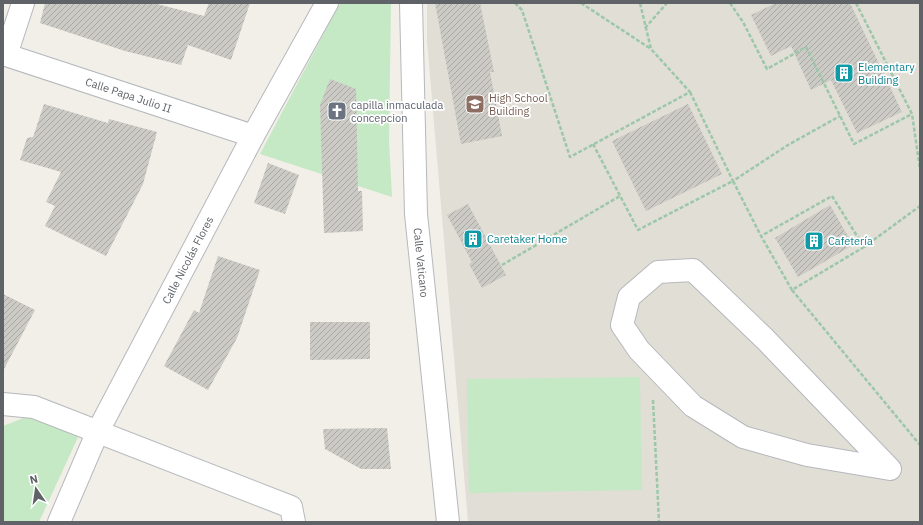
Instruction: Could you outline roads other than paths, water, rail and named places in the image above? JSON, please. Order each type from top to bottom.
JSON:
[{"type":"street","points":[[5,54],[23,3]]},
{"type":"street","name":"Calle Nicolás Flores","points":[[59,522],[98,431],[253,136],[327,3]]},
{"type":"street","name":"Calle Vaticano","points":[[411,3],[416,214],[448,522]]},
{"type":"street","name":"Calle Papa Julio II","points":[[5,54],[253,136]]},
{"type":"street","points":[[693,270],[765,340],[890,469],[807,455],[743,437],[693,406],[639,350],[622,325],[629,297],[658,272],[693,270]]},
{"type":"street","points":[[3,404],[34,407],[291,507],[294,522]]},
{"type":"place","name":"Elementary Building","points":[[844,73]]},
{"type":"place","name":"High School Building","points":[[475,104]]},
{"type":"place","name":"capilla inmaculada concepcion","points":[[337,111]]},
{"type":"place","name":"Caretaker Home","points":[[473,239]]},
{"type":"place","name":"Cafetería","points":[[814,241]]}]
